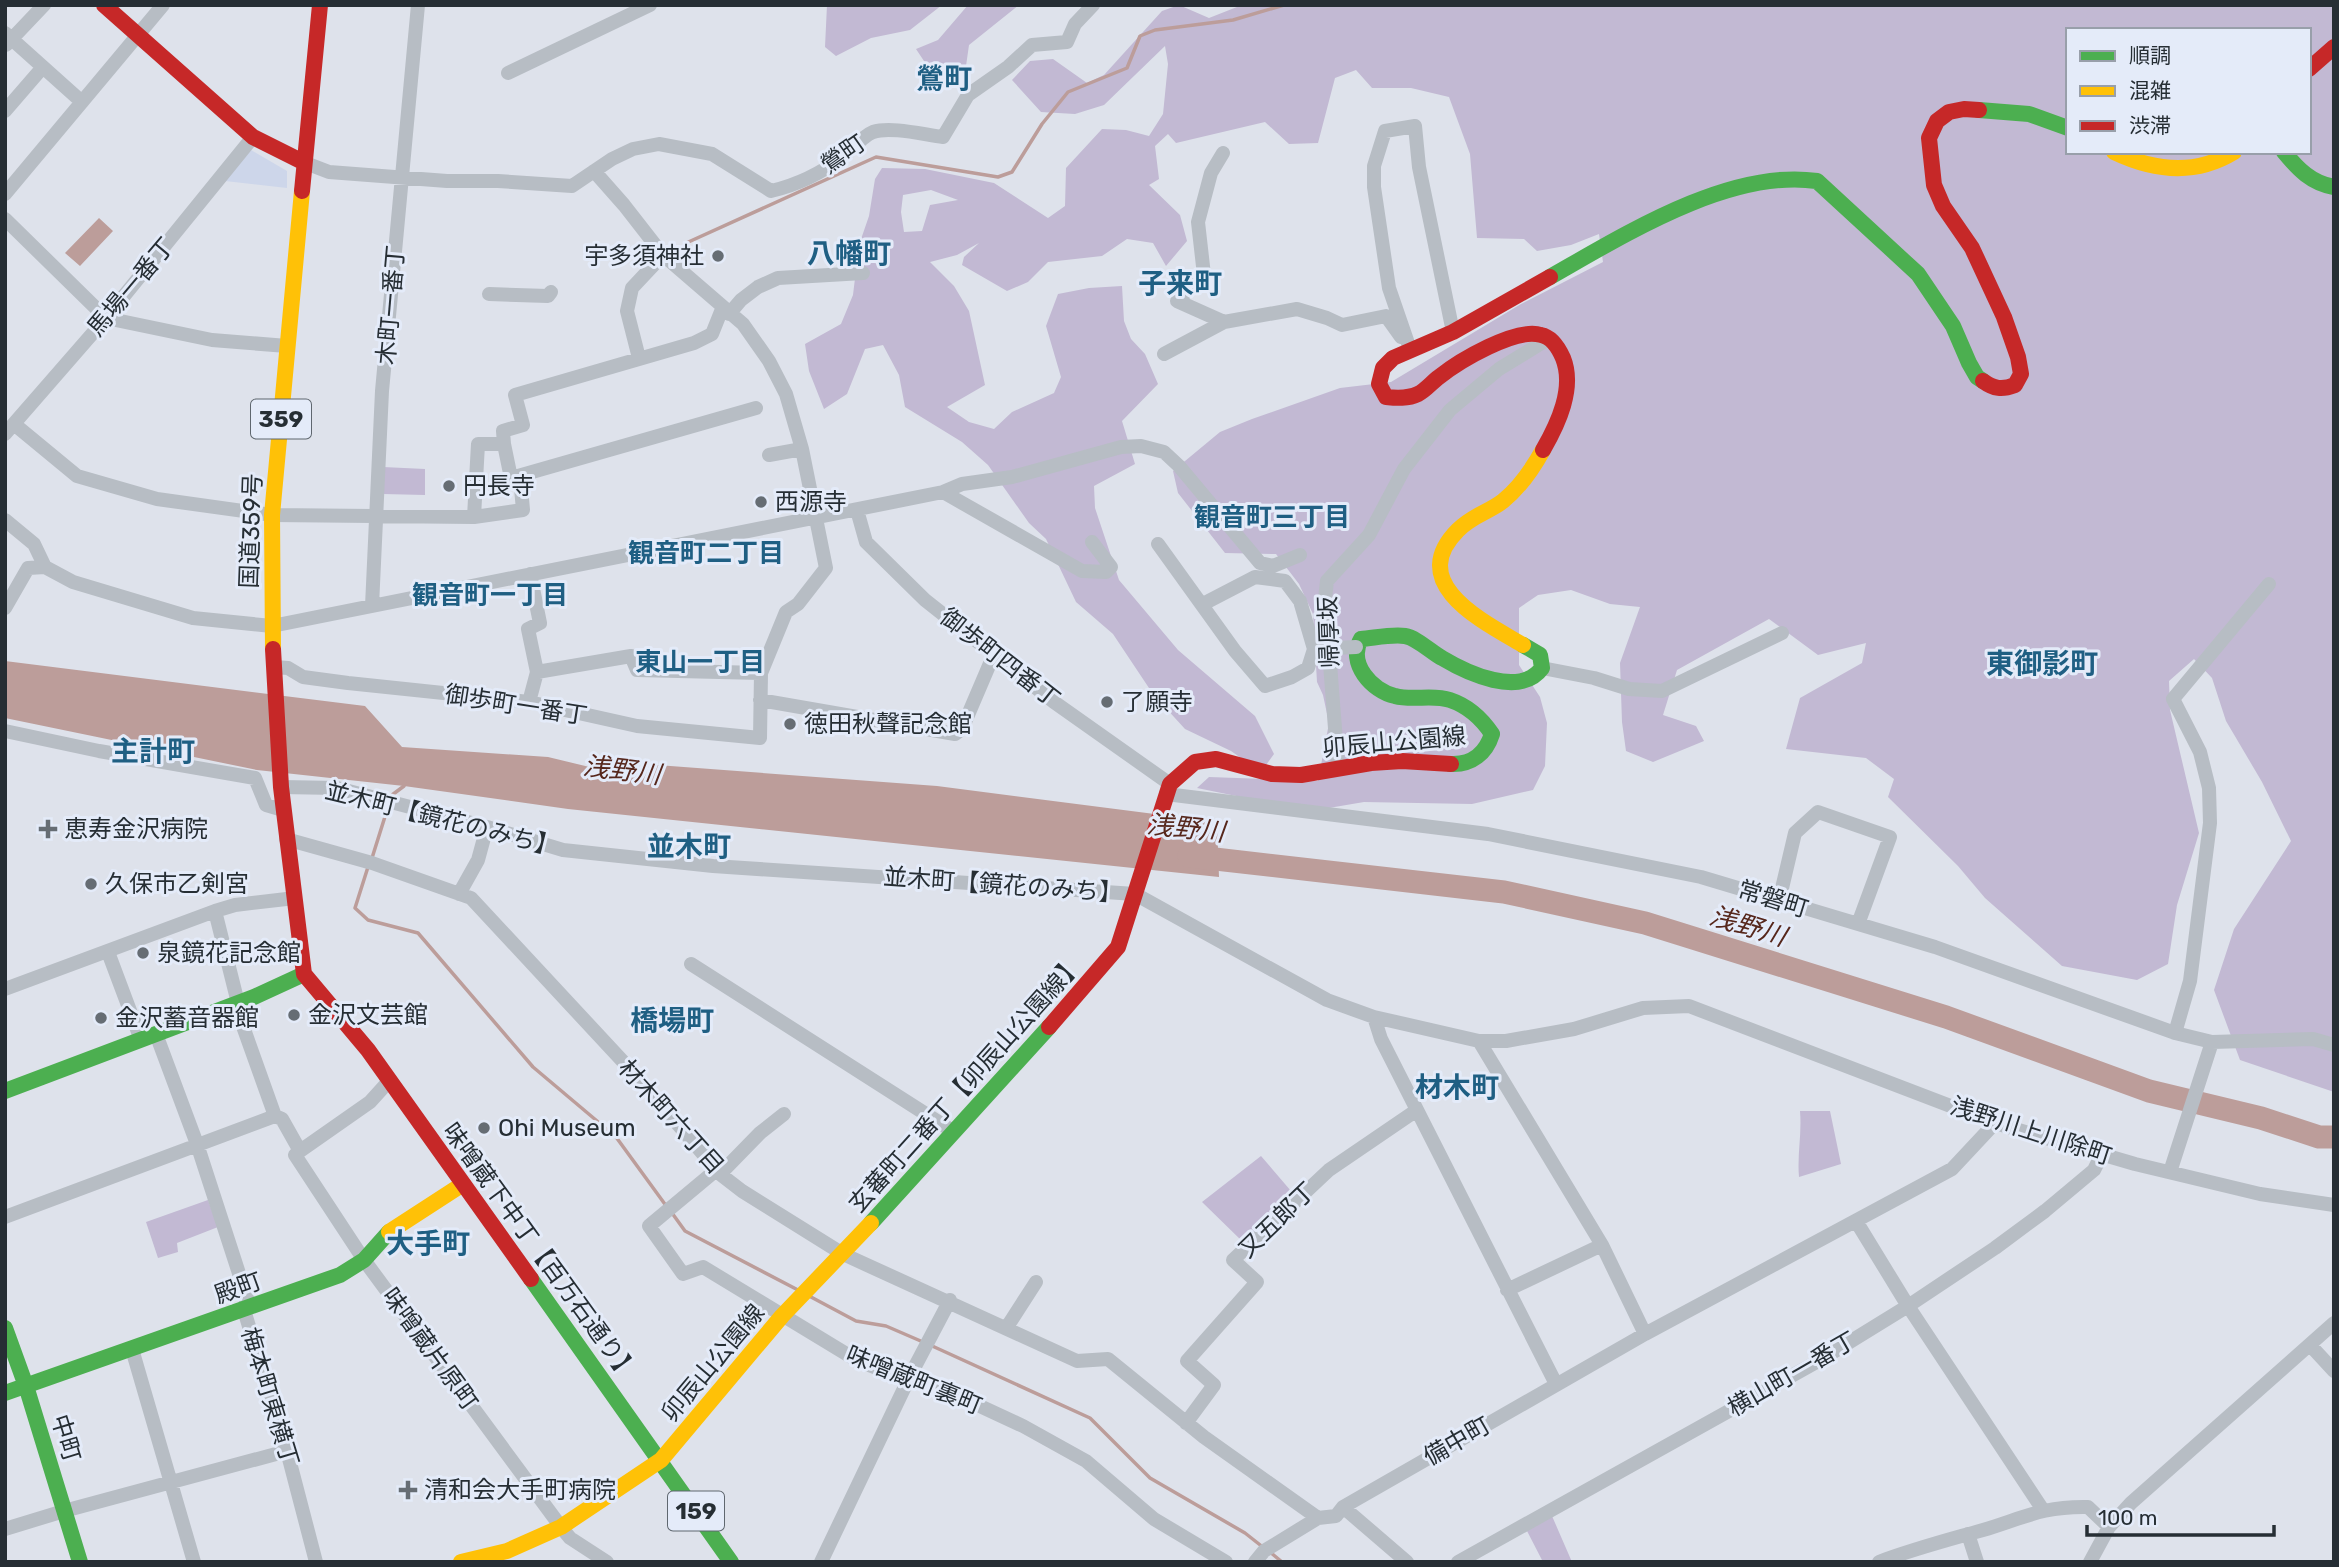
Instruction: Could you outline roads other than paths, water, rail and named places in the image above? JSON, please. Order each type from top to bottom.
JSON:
[{"type":"main road","points":[[104,5],[253,137],[303,162]]},
{"type":"main road","name":"国道359号","points":[[304,974],[281,782],[272,626],[272,515],[303,162],[320,5]]},
{"type":"main road","points":[[2311,67],[2334,47]]},
{"type":"main road","points":[[1356,647],[1361,639],[1406,636],[1443,659],[1482,678],[1513,682],[1536,676],[1542,668],[1540,655],[1496,630],[1448,590],[1439,575],[1440,555],[1455,532],[1482,512],[1506,499],[1548,442],[1562,410],[1568,379],[1563,355],[1540,334],[1517,337],[1461,362],[1419,393],[1400,399],[1387,397],[1379,383],[1383,368],[1393,358],[1409,347],[1453,332],[1584,258],[1682,207],[1715,194],[1797,178],[1817,181],[1918,274],[1953,327],[1978,377],[1990,386],[2004,389],[2015,385],[2021,374],[2018,357],[2004,317],[1972,247],[1943,206],[1934,185],[1929,138],[1937,121],[1949,112],[1964,109],[2029,114],[2066,127]]},
{"type":"main road","points":[[2118,154],[2127,159],[2184,171],[2225,159],[2231,154]]},
{"type":"main road","points":[[2286,154],[2300,173],[2324,186],[2334,187]]},
{"type":"main road","name":"卯辰山公園線","points":[[1166,794],[1195,762],[1216,759],[1272,774],[1301,775],[1338,767],[1402,761],[1458,764],[1480,756],[1487,749],[1492,734],[1477,714],[1449,699],[1408,699],[1384,694],[1362,672],[1356,657],[1356,647]]},
{"type":"main road","name":"玄蕃町二番丁【卯辰山公園線】","points":[[804,1294],[844,1254],[1118,947],[1166,794]]},
{"type":"main road","points":[[5,1091],[237,1004],[304,974]]},
{"type":"main road","name":"味噌蔵下中丁【百万石通り】","points":[[304,974],[325,996],[390,1081],[662,1460],[731,1562]]},
{"type":"main road","name":"殿町","points":[[5,1392],[340,1275],[364,1260],[385,1235],[463,1184]]},
{"type":"main road","name":"卯辰山公園線","points":[[461,1562],[512,1556],[662,1460],[782,1316],[804,1294]]},
{"type":"main road","name":"中町","points":[[5,1328],[26,1386],[80,1562]]},
{"type":"street","points":[[44,5],[7,39],[82,102]]},
{"type":"street","points":[[5,194],[163,5]]},
{"type":"street","name":"木町一番丁","points":[[372,606],[382,391],[418,5]]},
{"type":"street","points":[[508,73],[650,5]]},
{"type":"street","name":"鶯町","points":[[594,171],[633,149],[659,144],[712,154],[771,191],[793,186],[820,171],[840,159],[873,132],[899,131],[943,137],[968,94],[1008,67],[1032,45],[1068,42],[1075,24],[1093,5]]},
{"type":"street","points":[[5,111],[43,67]]},
{"type":"street","points":[[1409,347],[1389,288],[1374,187],[1374,166],[1385,131],[1415,127],[1419,167],[1453,332]]},
{"type":"street","name":"馬場一番丁","points":[[9,429],[106,318],[253,137]]},
{"type":"street","points":[[1223,153],[1211,173],[1198,222],[1204,275],[1177,301],[1224,322]]},
{"type":"street","points":[[303,162],[329,172],[572,186],[594,171],[663,255],[743,324],[769,361],[786,394],[802,449],[826,569],[799,604],[786,612],[761,673],[760,700],[955,734],[962,729],[994,654]]},
{"type":"street","points":[[5,219],[106,318],[212,340],[287,346]]},
{"type":"street","points":[[639,358],[627,311],[632,288],[663,255]]},
{"type":"street","points":[[756,408],[511,478],[503,431],[523,425],[516,395],[689,345],[708,337],[726,311],[758,287],[778,278],[863,273]]},
{"type":"street","points":[[489,294],[548,296],[551,292]]},
{"type":"street","points":[[1164,354],[1224,322],[1297,309],[1342,325],[1387,316],[1409,347]]},
{"type":"street","name":"帰厚坂","points":[[1338,767],[1325,599],[1327,581],[1369,535],[1404,469],[1450,410],[1499,369],[1548,339]]},
{"type":"street","points":[[9,429],[77,476],[157,499],[272,515],[474,517],[523,510],[520,477]]},
{"type":"street","points":[[474,517],[478,444],[504,444]]},
{"type":"street","points":[[5,608],[28,568],[45,567],[73,582],[193,618],[272,626],[815,519],[943,492],[962,484],[1013,477],[1121,447],[1141,446],[1164,452],[1179,466],[1260,563],[1273,566],[1300,555]]},
{"type":"street","points":[[769,455],[802,449]]},
{"type":"street","points":[[943,492],[1082,570],[1106,572],[1111,567],[1092,542]]},
{"type":"street","name":"御歩町四番丁","points":[[857,510],[866,542],[925,600],[1166,794]]},
{"type":"street","points":[[5,520],[34,544],[45,567]]},
{"type":"street","points":[[1158,544],[1235,651],[1265,686],[1292,677],[1308,668],[1314,649],[1300,601],[1285,581],[1255,577],[1203,604]]},
{"type":"street","points":[[529,702],[537,672],[528,629],[540,624],[530,574]]},
{"type":"street","points":[[2175,1033],[2190,981],[2210,823],[2209,788],[2200,752],[2173,699],[2269,584]]},
{"type":"street","points":[[1542,668],[1594,678],[1629,689],[1662,691],[1782,633]]},
{"type":"street","points":[[1314,649],[1356,647]]},
{"type":"street","points":[[537,672],[631,656],[637,670],[761,673]]},
{"type":"street","name":"御歩町一番丁","points":[[275,671],[288,668],[303,677],[529,702],[637,726],[760,738],[760,700]]},
{"type":"street","points":[[5,731],[99,751],[255,778],[266,805],[283,810]]},
{"type":"street","name":"並木町【鏡花のみち】","points":[[281,782],[337,788],[563,850],[642,860],[1137,889],[1327,1000],[1374,1017],[1479,1041],[1536,1036],[1574,1029],[1643,1008],[1689,1006],[1738,1023]]},
{"type":"street","name":"常磐町","points":[[1166,794],[1488,834],[1701,877],[2011,972],[2175,1033],[2212,1042],[2313,1039],[2334,1045]]},
{"type":"street","points":[[1779,901],[1794,833],[1818,812],[1890,836],[1858,924]]},
{"type":"street","points":[[459,894],[478,860],[487,827]]},
{"type":"street","name":"材木町六丁目","points":[[286,839],[372,863],[471,898],[642,1082],[717,1173],[844,1254],[950,1300],[1077,1361],[1108,1359],[1186,1423]]},
{"type":"street","points":[[5,989],[215,911],[235,905],[295,898]]},
{"type":"street","name":"味噌蔵片原町","points":[[215,911],[237,1004],[275,1116],[282,1119],[300,1151],[295,1155],[364,1260],[561,1527],[570,1538],[607,1562]]},
{"type":"street","name":"梅本町東横丁","points":[[108,952],[197,1144],[247,1298],[244,1310],[287,1451],[316,1562]]},
{"type":"street","points":[[691,964],[954,1132]]},
{"type":"street","points":[[1374,1017],[1381,1039],[1556,1384]]},
{"type":"street","name":"浅野川上川除町","points":[[1738,1023],[1995,1123],[2102,1154],[2260,1194],[2334,1205]]},
{"type":"street","points":[[1479,1041],[1602,1245],[1645,1334]]},
{"type":"street","points":[[2170,1172],[2212,1042]]},
{"type":"street","points":[[300,1151],[370,1102],[390,1081]]},
{"type":"street","name":"又五郎丁","points":[[1186,1423],[1214,1385],[1187,1361],[1257,1282],[1233,1260],[1329,1170],[1417,1110]]},
{"type":"street","points":[[717,1173],[784,1114]]},
{"type":"street","points":[[5,1217],[275,1116]]},
{"type":"street","name":"備中町","points":[[1263,1553],[1318,1518],[1336,1516],[1343,1507],[1645,1334],[1952,1169],[1995,1123]]},
{"type":"street","name":"横山町一番丁","points":[[1458,1562],[1822,1359],[1908,1306],[2045,1211],[2094,1170],[2102,1154]]},
{"type":"street","name":"味噌蔵町裏町","points":[[717,1173],[649,1226],[683,1274],[703,1267],[858,1361],[901,1377],[911,1374],[1023,1426],[1086,1461],[1154,1519],[1226,1562]]},
{"type":"street","points":[[1856,1221],[1908,1306],[2043,1510]]},
{"type":"street","points":[[1507,1290],[1602,1245]]},
{"type":"street","points":[[1007,1327],[1036,1282]]},
{"type":"street","points":[[821,1562],[911,1374],[950,1300]]},
{"type":"street","points":[[2090,1562],[2109,1527],[2131,1503],[2334,1323]]},
{"type":"street","points":[[2310,1345],[2334,1371]]},
{"type":"street","points":[[132,1349],[194,1562]]},
{"type":"street","points":[[1186,1423],[1318,1518]]},
{"type":"street","points":[[5,1529],[287,1451]]},
{"type":"street","points":[[1879,1562],[1933,1542],[2043,1510],[2066,1506],[2088,1507],[2109,1527]]},
{"type":"street","points":[[1343,1507],[1407,1562]]},
{"type":"street","points":[[1968,1534],[1977,1562]]},
{"type":"water","points":[[99,218],[113,231],[80,266],[65,253]]},
{"type":"water","points":[[5,661],[365,706],[402,747],[548,757],[606,771],[657,765],[937,786],[1217,822],[1219,877],[568,809],[404,786],[257,770],[5,718]]},
{"type":"waterway","points":[[684,244],[876,157],[998,177],[1012,172],[1042,124],[1068,92],[1127,68],[1140,36],[1155,30],[1233,20],[1284,5]]},
{"type":"waterway","points":[[392,795],[404,786],[405,782]]},
{"type":"waterway","points":[[372,858],[388,807]]},
{"type":"waterway","name":"浅野川","points":[[1189,856],[1504,892],[1645,923],[1946,1017],[2149,1091],[2261,1118],[2319,1137],[2334,1137]]},
{"type":"waterway","points":[[368,867],[355,908],[368,920],[418,933],[533,1067],[616,1137],[667,1207]]},
{"type":"waterway","points":[[672,1213],[685,1231],[798,1290]]},
{"type":"waterway","points":[[811,1297],[856,1321],[886,1326],[923,1342]]},
{"type":"waterway","points":[[930,1345],[1090,1418],[1150,1478],[1245,1533],[1264,1548]]},
{"type":"waterway","points":[[1270,1552],[1282,1562]]},
{"type":"place","name":"宇多須神社","points":[[718,256]]},
{"type":"place","name":"円長寺","points":[[449,486]]},
{"type":"place","name":"西源寺","points":[[761,502]]},
{"type":"place","name":"了願寺","points":[[1107,702]]},
{"type":"place","name":"徳田秋聲記念館","points":[[790,724]]},
{"type":"place","name":"恵寿金沢病院","points":[[48,829]]},
{"type":"place","name":"久保市乙剣宮","points":[[91,884]]},
{"type":"place","name":"泉鏡花記念館","points":[[143,953]]},
{"type":"place","name":"金沢文芸館","points":[[294,1015]]},
{"type":"place","name":"金沢蓄音器館","points":[[101,1018]]},
{"type":"place","name":"Ohi Museum","points":[[484,1128]]},
{"type":"place","name":"清和会大手町病院","points":[[408,1490]]},
{"type":"district","name":"鶯町","points":[[944,78]]},
{"type":"district","name":"八幡町","points":[[849,253]]},
{"type":"district","name":"子来町","points":[[1180,283]]},
{"type":"district","name":"観音町三丁目","points":[[1272,517]]},
{"type":"district","name":"観音町二丁目","points":[[706,553]]},
{"type":"district","name":"観音町一丁目","points":[[490,595]]},
{"type":"district","name":"東山一丁目","points":[[700,662]]},
{"type":"district","name":"東御影町","points":[[2042,663]]},
{"type":"district","name":"主計町","points":[[153,751]]},
{"type":"district","name":"並木町","points":[[689,846]]},
{"type":"district","name":"橋場町","points":[[672,1020]]},
{"type":"district","name":"材木町","points":[[1457,1087]]},
{"type":"district","name":"大手町","points":[[428,1243]]}]
